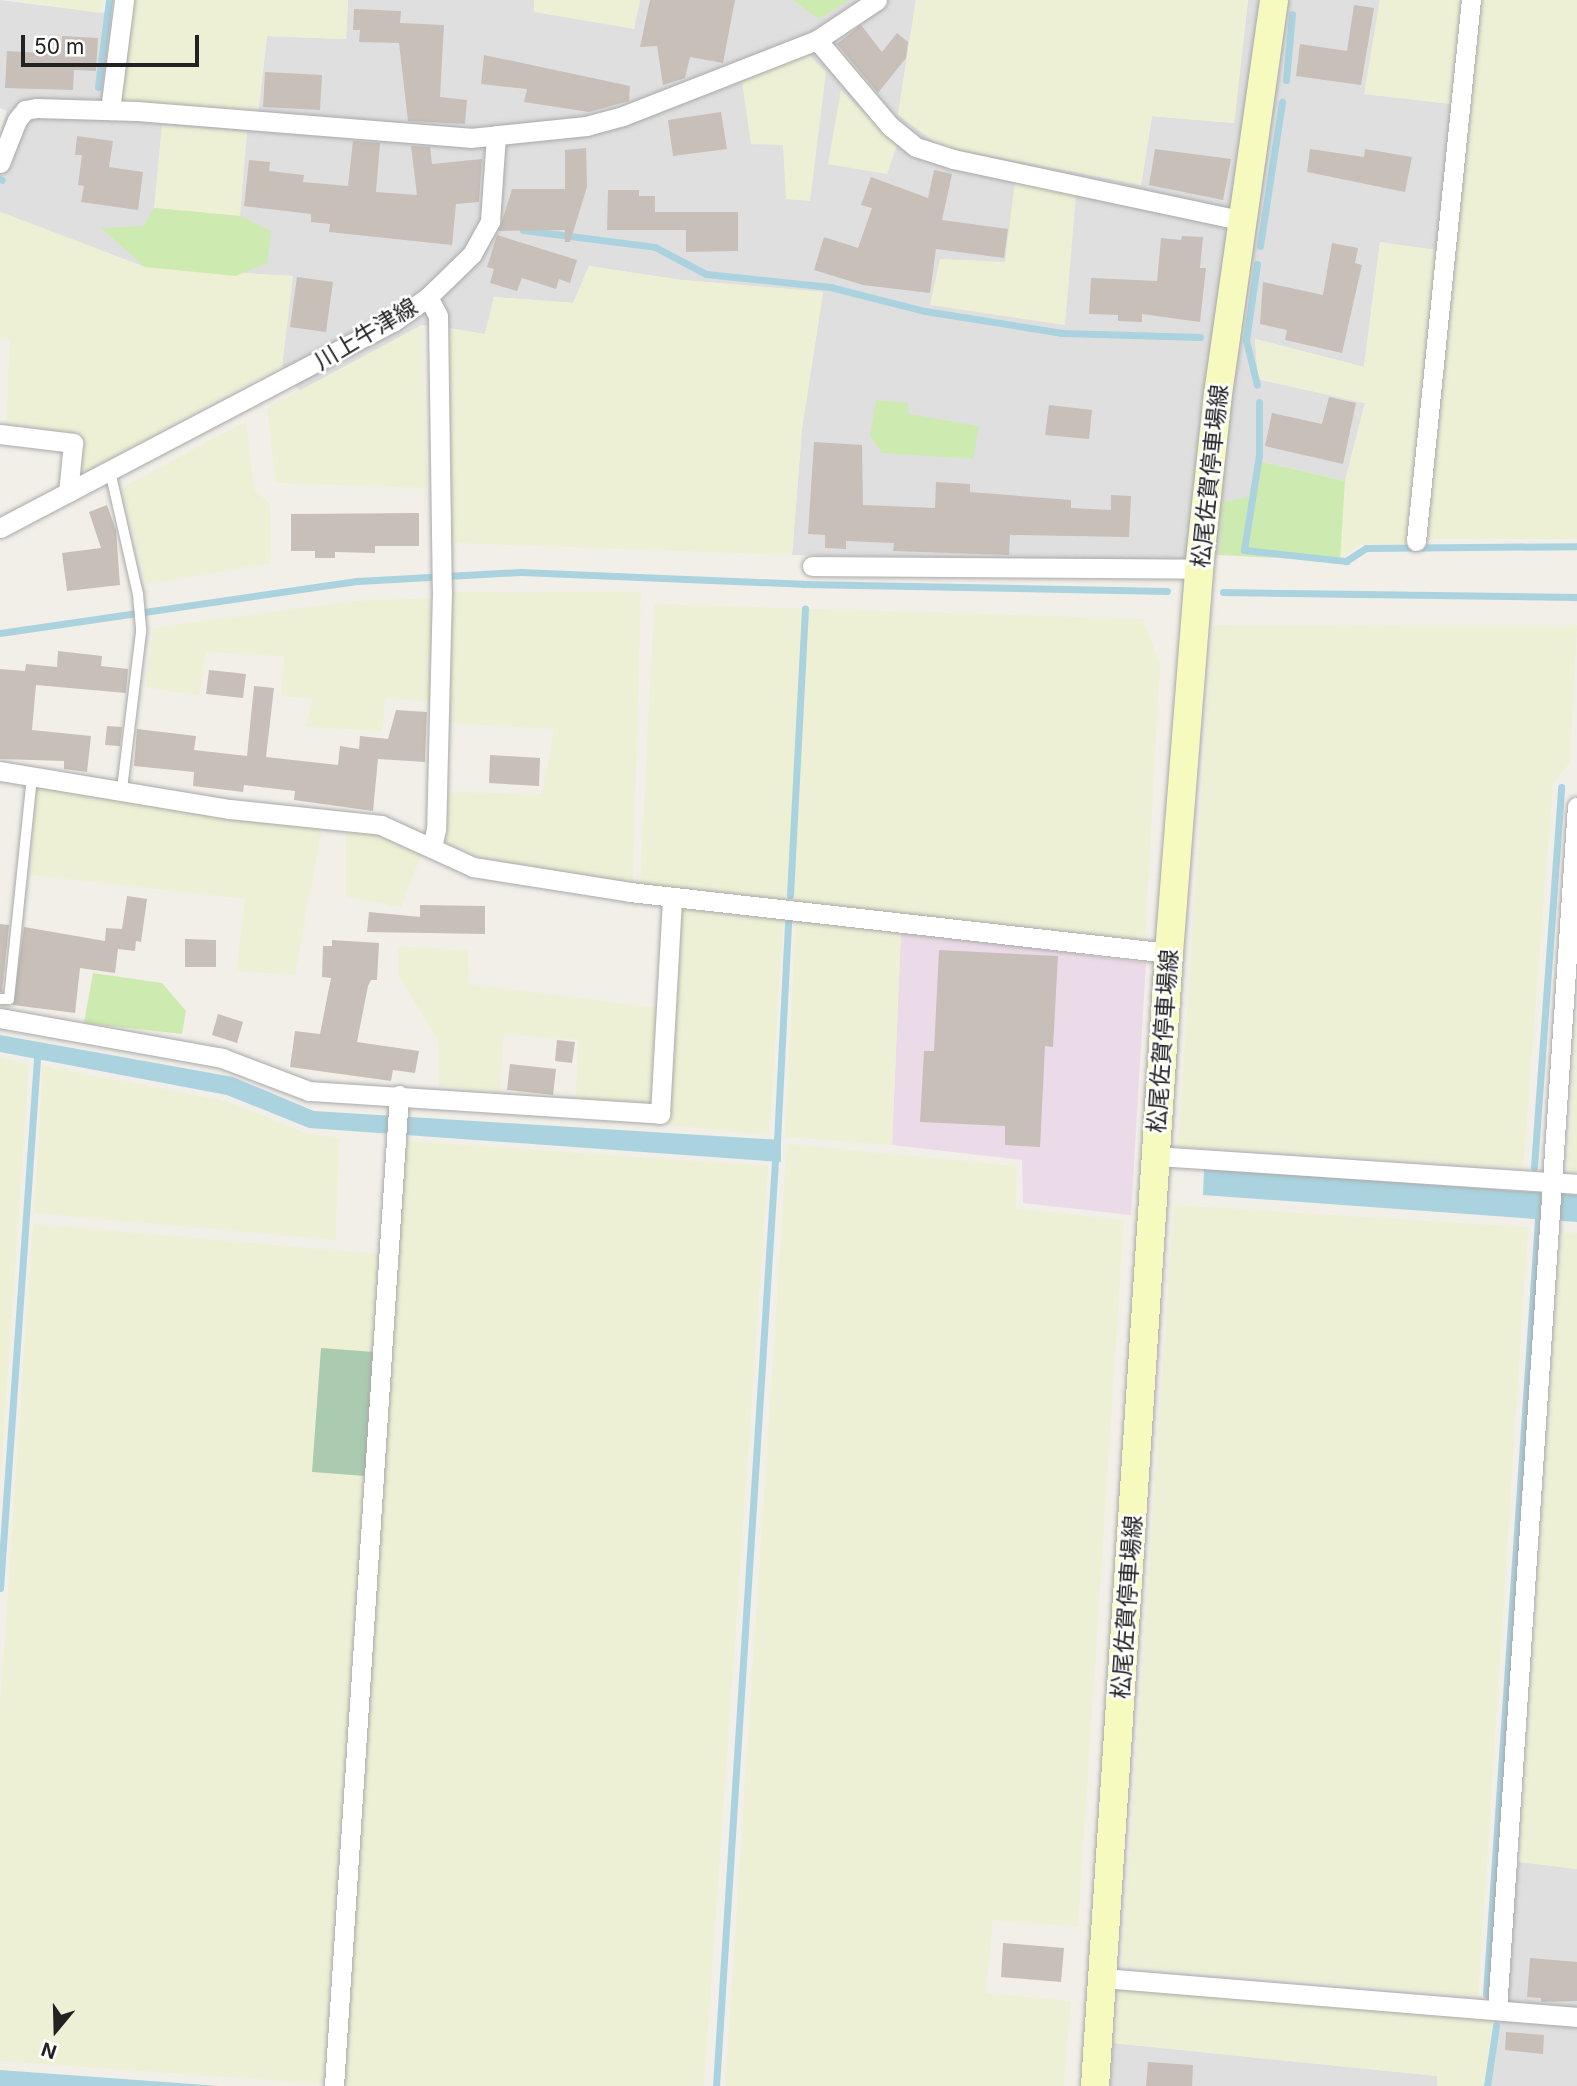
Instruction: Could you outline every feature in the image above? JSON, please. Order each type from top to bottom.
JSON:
[{"type":"main road","name":"松尾佐賀停車場線","points":[[1095,2086],[1169,953],[1199,569],[1218,394],[1274,0]]},
{"type":"street","points":[[110,110],[124,0]]},
{"type":"street","points":[[0,163],[25,110],[110,110],[470,138],[586,126],[623,116],[817,40],[877,0]]},
{"type":"street","points":[[1416,541],[1471,0]]},
{"type":"street","points":[[817,40],[890,126],[916,147],[953,159],[1244,220]]},
{"type":"street","name":"川上牛津線","points":[[0,528],[393,322],[428,297],[472,254],[490,221],[496,135]]},
{"type":"street","points":[[428,297],[438,316],[442,590],[436,829],[432,848]]},
{"type":"street","points":[[0,434],[73,443],[68,493]]},
{"type":"street","points":[[813,566],[1199,569]]},
{"type":"street","points":[[0,771],[32,774],[230,809],[380,825],[473,867],[672,898],[1169,953]]},
{"type":"street","points":[[1497,2010],[1555,1185],[1577,807]]},
{"type":"street","points":[[0,1018],[222,1058],[309,1091],[398,1102],[660,1114],[672,898]]},
{"type":"street","points":[[334,2086],[398,1102]]},
{"type":"street","points":[[1156,1156],[1555,1185],[1577,1184]]},
{"type":"street","points":[[1103,1978],[1577,2017]]},
{"type":"lane","points":[[110,471],[138,594],[141,632],[122,790]]},
{"type":"lane","points":[[0,999],[9,999],[32,774]]},
{"type":"shaded area","points":[[0,0],[129,16],[258,112],[267,36],[346,39],[348,0],[916,0],[898,115],[1141,185],[1152,116],[1234,123],[1248,0],[1380,0],[1365,94],[1452,104],[1436,250],[1380,243],[1364,367],[1255,339],[1258,379],[1365,403],[1345,481],[1259,461],[1248,498],[1223,502],[1219,555],[1170,560],[792,555],[802,428],[823,292],[681,280],[589,266],[574,303],[494,297],[485,334],[422,325],[300,391],[282,366],[292,276],[145,267],[0,212],[0,132],[7,111],[0,108]]},
{"type":"shaded area","points":[[901,930],[1146,963],[1131,1215],[1023,1203],[1022,1160],[892,1145]]},
{"type":"shaded area","points":[[1519,1862],[1577,1869],[1577,2086],[1484,2086]]},
{"type":"shaded area","points":[[1113,2043],[1438,2076],[1437,2086],[1110,2086]]},
{"type":"green space","points":[[10,0],[102,0],[100,13]]},
{"type":"green space","points":[[131,0],[348,0],[346,39],[267,36],[258,113],[118,102]]},
{"type":"green space","points":[[534,0],[640,0],[634,29],[534,12]]},
{"type":"green space","points":[[793,0],[849,0],[819,19]]},
{"type":"green space","points":[[916,0],[1248,0],[1234,123],[1152,116],[1141,185],[940,146],[898,115]]},
{"type":"green space","points":[[1380,0],[1462,0],[1452,104],[1364,94]]},
{"type":"green space","points":[[1482,0],[1577,0],[1577,539],[1428,539]]},
{"type":"green space","points":[[808,54],[826,72],[810,201],[786,199],[783,145],[751,144],[742,82]]},
{"type":"green space","points":[[841,90],[897,145],[887,174],[828,164]]},
{"type":"green space","points":[[162,125],[247,132],[240,216],[154,208]]},
{"type":"green space","points":[[1015,181],[1076,195],[1065,325],[930,305],[940,259],[1005,262]]},
{"type":"green space","points":[[154,208],[240,216],[271,231],[267,263],[236,276],[145,267],[101,228],[144,226]]},
{"type":"green space","points":[[0,212],[145,267],[293,276],[282,366],[82,474],[82,434],[6,422],[10,340],[0,338]]},
{"type":"green space","points":[[1380,242],[1436,250],[1409,544],[1359,545],[1340,561],[1345,481],[1365,403],[1258,379],[1255,339],[1364,367]]},
{"type":"green space","points":[[589,266],[681,280],[823,292],[802,428],[792,555],[450,543],[449,328],[485,334],[494,297],[573,303]]},
{"type":"green space","points":[[422,325],[427,488],[276,483],[267,408]]},
{"type":"green space","points":[[876,400],[908,403],[909,414],[979,426],[973,459],[882,453],[870,436]]},
{"type":"green space","points":[[246,421],[254,489],[270,504],[271,563],[146,584],[122,488]]},
{"type":"green space","points":[[1259,461],[1345,481],[1340,561],[1219,555],[1223,502],[1248,497]]},
{"type":"green space","points":[[450,592],[641,592],[633,884],[492,861],[446,843],[448,792],[542,794],[554,729],[448,723]]},
{"type":"green space","points":[[434,598],[432,702],[386,698],[382,731],[306,727],[312,699],[281,696],[284,656],[206,652],[199,696],[146,687],[153,628],[352,601]]},
{"type":"green space","points":[[654,604],[1143,619],[1160,664],[1145,940],[640,884]]},
{"type":"green space","points":[[1213,625],[1577,626],[1570,763],[1553,783],[1523,1168],[1178,1146]]},
{"type":"green space","points":[[36,787],[209,815],[322,827],[295,975],[236,971],[245,899],[31,875]]},
{"type":"green space","points":[[346,830],[384,836],[421,855],[401,907],[346,897]]},
{"type":"green space","points":[[678,907],[784,918],[769,1135],[667,1125]]},
{"type":"green space","points":[[796,920],[901,930],[892,1145],[785,1137]]},
{"type":"green space","points":[[398,946],[468,951],[469,984],[658,1008],[651,1106],[576,1099],[578,1040],[504,1034],[500,1092],[439,1086],[438,1040],[398,975]]},
{"type":"green space","points":[[93,973],[162,983],[186,1011],[182,1034],[84,1023]]},
{"type":"green space","points":[[1577,1001],[1577,1172],[1568,1171]]},
{"type":"green space","points":[[0,1058],[29,1064],[0,1484]]},
{"type":"green space","points":[[43,1066],[226,1101],[308,1134],[339,1138],[336,1240],[34,1213]]},
{"type":"green space","points":[[406,1141],[768,1166],[704,2086],[344,2086]]},
{"type":"green space","points":[[787,1144],[1016,1166],[1016,1209],[1124,1220],[1078,1927],[993,1920],[986,1993],[1071,2001],[1064,2086],[725,2086]]},
{"type":"green space","points":[[1174,1205],[1528,1227],[1478,1996],[1122,1966]]},
{"type":"green space","points":[[33,1224],[380,1254],[374,1352],[321,1349],[312,1472],[365,1476],[323,2084],[0,2061],[0,1708]]},
{"type":"green space","points":[[1561,1232],[1577,1233],[1577,1869],[1519,1862]]},
{"type":"green space","points":[[321,1348],[374,1352],[365,1476],[312,1472]]},
{"type":"green space","points":[[1119,1984],[1493,2018],[1484,2086],[1437,2086],[1437,2076],[1113,2043]]},
{"type":"water","points":[[0,1035],[233,1077],[314,1111],[781,1140],[781,1162],[309,1128],[227,1095],[0,1052]]},
{"type":"water","points":[[1204,1169],[1577,1195],[1577,1222],[1203,1195]]},
{"type":"water","points":[[0,2070],[219,2086],[0,2086]]},
{"type":"building","points":[[650,0],[735,0],[723,63],[690,57],[685,78],[663,85],[657,46],[640,47]]},
{"type":"building","points":[[1354,5],[1374,8],[1361,85],[1296,76],[1300,44],[1347,51]]},
{"type":"building","points":[[354,9],[401,11],[400,23],[444,25],[440,97],[467,100],[465,124],[408,121],[399,43],[359,42],[360,30],[353,30]]},
{"type":"building","points":[[861,25],[882,52],[897,33],[908,42],[906,58],[878,93],[837,44]]},
{"type":"building","points":[[62,36],[98,38],[96,71],[74,70],[73,90],[5,88],[7,51],[61,54]]},
{"type":"building","points":[[484,55],[630,86],[629,101],[589,112],[524,102],[527,89],[481,84]]},
{"type":"building","points":[[265,72],[322,75],[320,110],[263,107]]},
{"type":"building","points":[[721,112],[727,149],[673,156],[668,120]]},
{"type":"building","points":[[77,136],[113,141],[109,167],[143,172],[138,210],[81,202],[84,186],[78,185],[82,155],[75,155]]},
{"type":"building","points":[[353,141],[380,143],[376,192],[417,195],[411,146],[430,147],[432,164],[482,159],[479,202],[456,204],[452,245],[329,232],[330,224],[311,222],[311,214],[244,206],[249,160],[270,162],[269,171],[304,175],[303,182],[348,186]]},
{"type":"building","points":[[586,148],[587,187],[570,242],[565,242],[565,230],[499,231],[512,189],[565,189],[565,150]]},
{"type":"building","points":[[1155,149],[1231,159],[1223,200],[1149,185]]},
{"type":"building","points":[[1310,149],[1364,157],[1365,149],[1412,157],[1405,192],[1307,172]]},
{"type":"building","points":[[934,170],[952,174],[942,220],[1008,229],[1004,258],[936,249],[930,293],[863,285],[814,270],[824,237],[858,248],[872,208],[861,205],[871,177],[928,198]]},
{"type":"building","points":[[608,190],[639,190],[639,196],[655,196],[655,212],[738,212],[738,251],[686,252],[686,230],[607,230]]},
{"type":"building","points":[[497,235],[577,260],[570,283],[559,279],[556,289],[522,278],[517,291],[490,283],[494,269],[487,267]]},
{"type":"building","points":[[1182,236],[1203,237],[1200,268],[1206,268],[1200,322],[1142,314],[1142,322],[1118,321],[1118,315],[1089,314],[1091,278],[1157,281],[1161,238],[1181,240]]},
{"type":"building","points":[[1332,243],[1358,248],[1355,263],[1362,265],[1342,353],[1285,340],[1287,330],[1260,324],[1263,282],[1323,295]]},
{"type":"building","points":[[297,277],[333,282],[326,332],[290,327]]},
{"type":"building","points":[[1329,397],[1356,403],[1343,464],[1265,446],[1272,413],[1322,424]]},
{"type":"building","points":[[1049,405],[1092,410],[1089,439],[1045,435]]},
{"type":"building","points":[[814,442],[862,445],[863,505],[935,508],[936,482],[970,484],[970,492],[1071,500],[1071,508],[1111,510],[1111,495],[1131,496],[1129,537],[1010,535],[1009,555],[893,551],[894,543],[846,541],[846,549],[825,548],[825,535],[808,534]]},
{"type":"building","points":[[107,505],[116,530],[120,585],[67,591],[62,553],[101,548],[89,512]]},
{"type":"building","points":[[419,513],[419,546],[375,546],[375,553],[335,552],[335,558],[315,558],[315,551],[291,551],[291,514]]},
{"type":"building","points":[[58,651],[102,656],[101,666],[128,669],[126,693],[36,685],[32,730],[91,736],[87,772],[64,769],[64,761],[0,759],[0,669],[25,671],[26,664],[57,667]]},
{"type":"building","points":[[209,670],[246,674],[243,698],[206,694]]},
{"type":"building","points":[[254,686],[274,688],[266,757],[338,765],[340,746],[359,749],[360,736],[388,739],[396,710],[427,712],[425,762],[378,759],[373,811],[294,800],[295,791],[244,785],[243,792],[193,786],[194,772],[134,766],[137,729],[196,736],[194,750],[247,756]]},
{"type":"building","points":[[107,726],[122,727],[120,746],[105,745]]},
{"type":"building","points":[[490,755],[540,758],[539,786],[489,783]]},
{"type":"building","points":[[127,896],[147,899],[141,942],[136,941],[135,951],[118,949],[115,973],[80,968],[75,1013],[13,1005],[24,927],[105,941],[106,928],[122,929]]},
{"type":"building","points":[[420,905],[485,906],[485,934],[367,932],[369,912],[420,917]]},
{"type":"building","points":[[0,924],[9,925],[2,992],[0,992]]},
{"type":"building","points":[[185,939],[216,940],[216,967],[185,967]]},
{"type":"building","points":[[332,940],[379,943],[377,980],[371,980],[368,986],[357,1042],[419,1051],[415,1073],[393,1070],[391,1081],[290,1067],[295,1031],[320,1034],[331,978],[322,977],[323,946],[332,946]]},
{"type":"building","points":[[939,950],[1058,956],[1053,1047],[1045,1046],[1040,1147],[1005,1145],[1005,1126],[920,1122],[924,1051],[934,1051]]},
{"type":"building","points":[[218,1014],[243,1022],[237,1043],[212,1035]]},
{"type":"building","points":[[557,1040],[575,1042],[572,1063],[555,1061]]},
{"type":"building","points":[[510,1064],[556,1069],[553,1095],[507,1090]]},
{"type":"building","points":[[1003,1943],[1064,1948],[1061,1982],[1001,1977]]},
{"type":"building","points":[[1530,1958],[1577,1962],[1577,2001],[1541,2002],[1541,1998],[1527,1997]]},
{"type":"building","points":[[1506,2032],[1544,2035],[1543,2054],[1505,2050]]},
{"type":"building","points":[[1148,2062],[1193,2065],[1192,2086],[1146,2086]]},
{"type":"waterway","points":[[98,87],[109,0]]},
{"type":"waterway","points":[[1286,80],[1292,14]]},
{"type":"waterway","points":[[1260,246],[1282,102]]},
{"type":"waterway","points":[[523,230],[655,247],[706,274],[830,287],[925,311],[1062,333],[1200,337]]},
{"type":"waterway","points":[[1257,264],[1246,340],[1257,385]]},
{"type":"waterway","points":[[1259,402],[1259,455],[1244,550],[1346,561],[1366,548],[1577,546]]},
{"type":"waterway","points":[[0,633],[358,581],[521,572],[803,584],[1167,591]]},
{"type":"waterway","points":[[1223,592],[1577,597]]},
{"type":"waterway","points":[[790,895],[805,608]]},
{"type":"waterway","points":[[1534,1167],[1561,787]]},
{"type":"waterway","points":[[777,1141],[788,921]]},
{"type":"waterway","points":[[0,1588],[37,1059]]},
{"type":"waterway","points":[[716,2086],[775,1161]]},
{"type":"waterway","points":[[1486,1994],[1538,1219]]},
{"type":"waterway","points":[[1487,2086],[1496,2026]]}]
